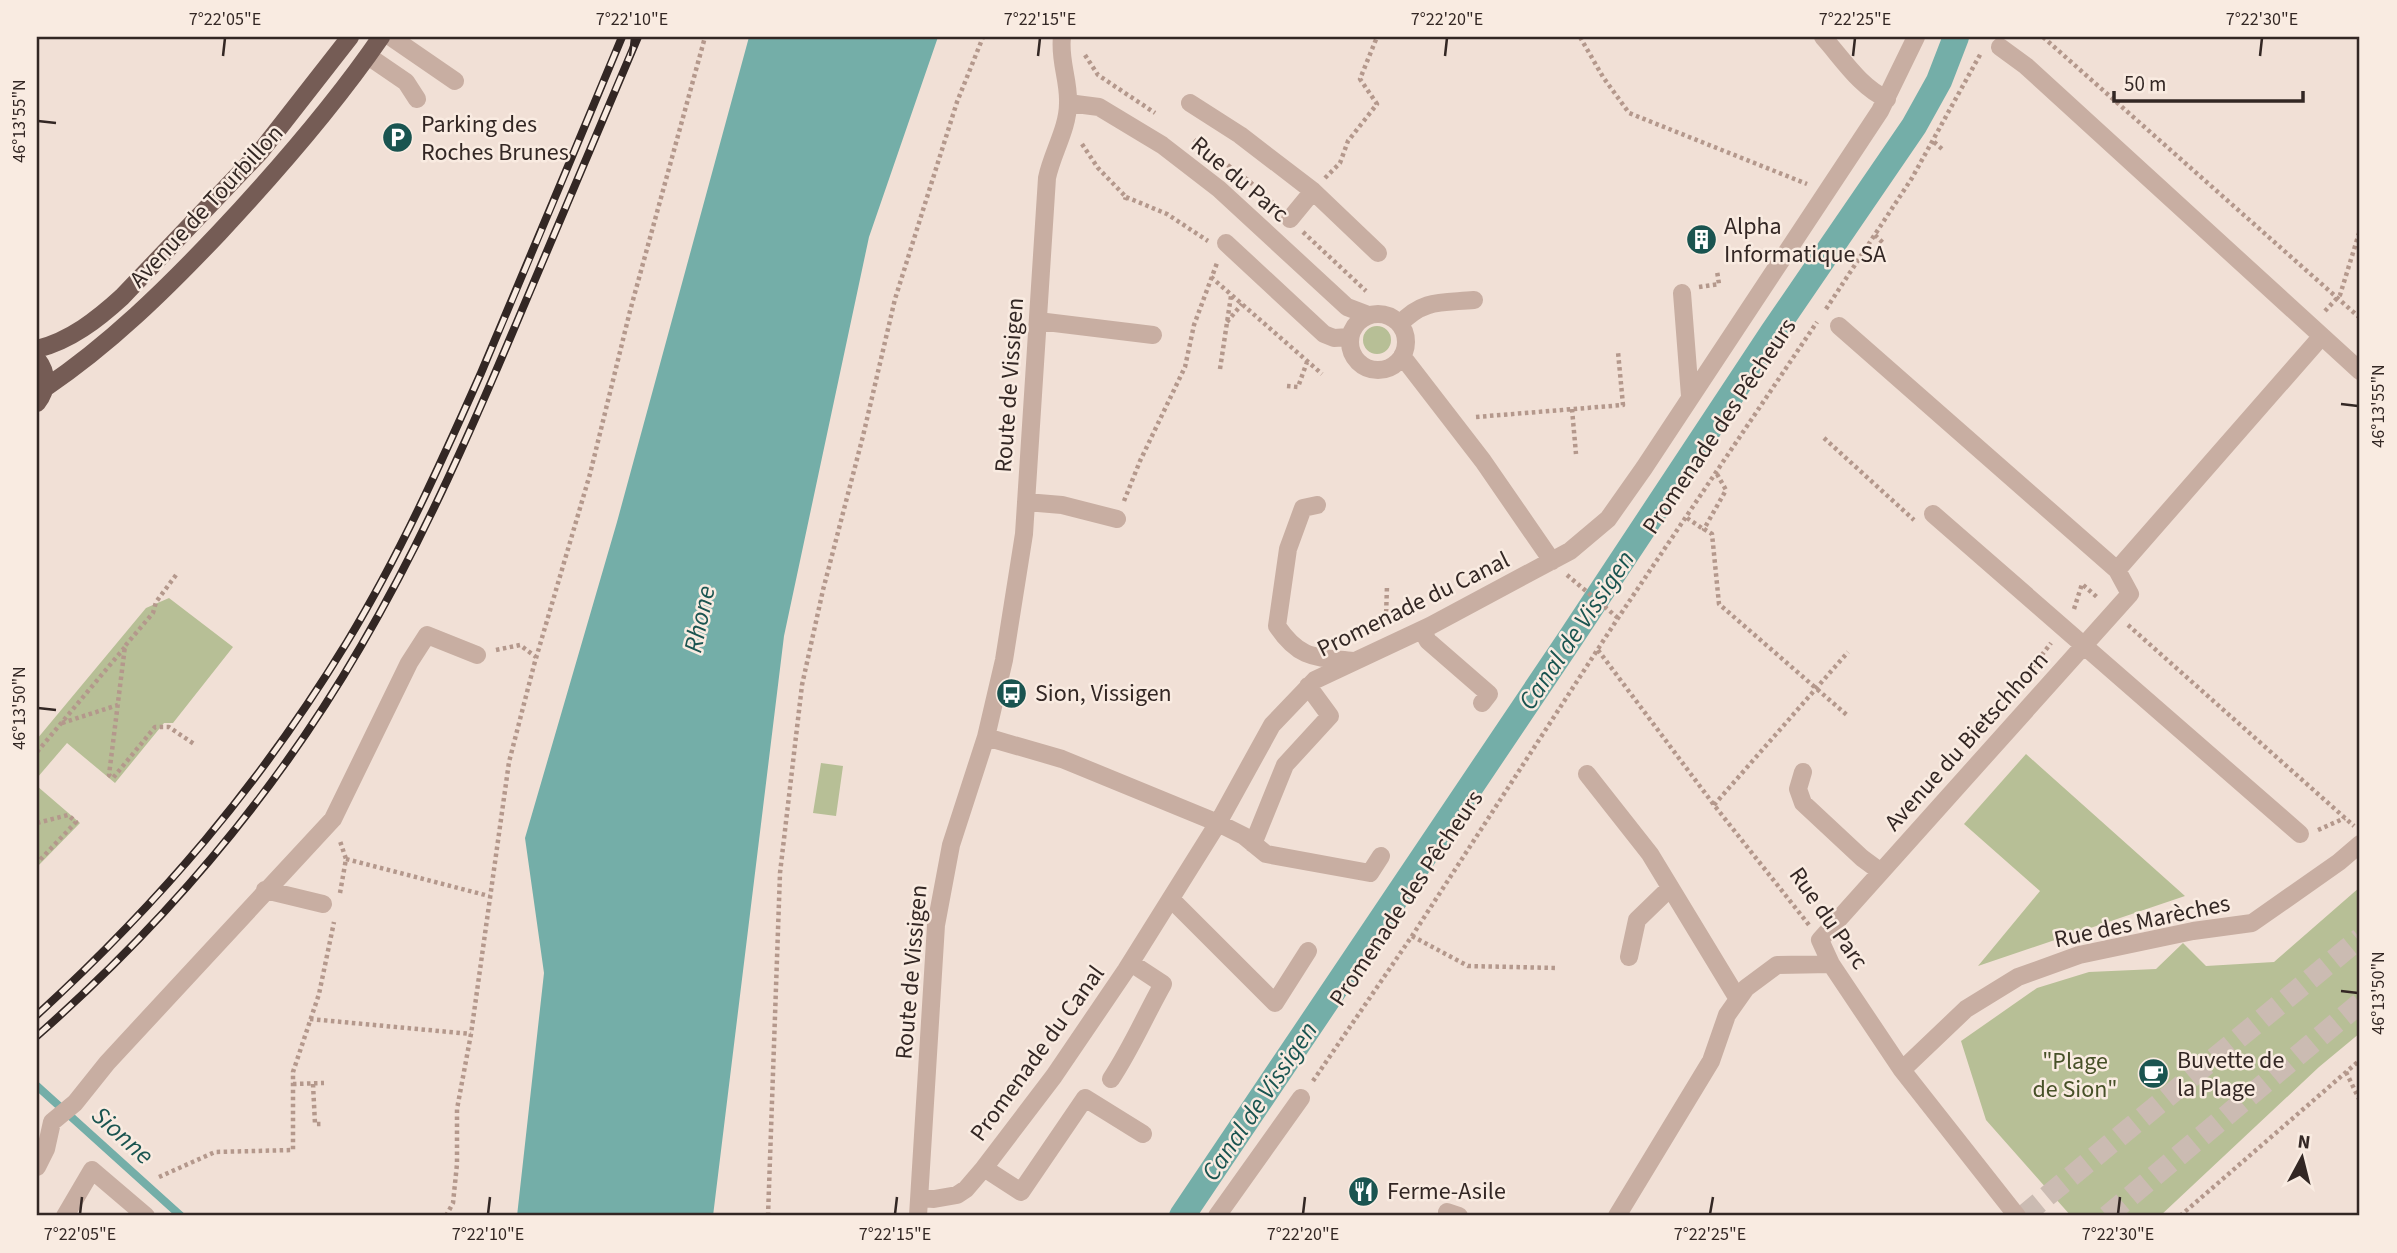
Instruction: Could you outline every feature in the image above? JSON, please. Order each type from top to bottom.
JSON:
[{"type":"main road","name":"Avenue de Tourbillon","points":[[37,349],[69,337],[103,314],[122,297],[261,151],[350,37]]},
{"type":"main road","name":"Avenue de Tourbillon","points":[[41,395],[106,343],[199,254],[261,189],[349,82],[381,37]]},
{"type":"main road","points":[[37,359],[45,373],[41,395]]},
{"type":"street","points":[[391,37],[455,81]]},
{"type":"street","name":"Route de Vissigen","points":[[920,1207],[940,897],[951,845],[986,737],[1009,634],[1026,502],[1047,178],[1050,162],[1067,118],[1068,103],[1060,51],[1062,37]]},
{"type":"street","points":[[1823,37],[1857,76],[1886,99]]},
{"type":"street","name":"Promenade du Canal","points":[[920,1207],[934,1199],[957,1195],[966,1189],[1054,1076],[1171,899],[1218,823],[1272,726],[1308,686],[1315,680],[1422,630],[1552,561],[1584,541],[1608,519],[1827,192],[1886,99],[1916,37]]},
{"type":"street","points":[[1993,46],[2026,66],[2360,372]]},
{"type":"street","points":[[368,56],[406,82],[417,99]]},
{"type":"street","name":"Rue du Parc","points":[[1068,103],[1099,107],[1162,145],[1219,189],[1347,307],[1368,315],[1385,314],[1399,324]]},
{"type":"street","points":[[1191,103],[1240,135],[1313,191],[1378,253]]},
{"type":"street","points":[[1290,219],[1313,191]]},
{"type":"street","points":[[1224,246],[1324,334],[1334,338],[1350,337]]},
{"type":"street","points":[[1682,293],[1690,396]]},
{"type":"street","points":[[1368,315],[1360,320],[1350,337],[1353,355],[1368,368],[1387,368],[1402,356],[1406,340],[1399,324],[1412,310],[1429,304],[1474,300]]},
{"type":"street","points":[[1038,321],[1153,335]]},
{"type":"street","points":[[1839,326],[2117,570],[2316,332]]},
{"type":"street","points":[[1402,356],[1483,461],[1552,561]]},
{"type":"street","points":[[1026,502],[1119,512]]},
{"type":"street","points":[[1317,505],[1303,508],[1288,549],[1277,626],[1290,645],[1311,656],[1353,662]]},
{"type":"street","points":[[1933,514],[2300,834]]},
{"type":"street","name":"Avenue du Bietschhorn","points":[[1820,940],[2130,594],[2117,570]]},
{"type":"street","points":[[1422,630],[1427,640],[1489,694],[1482,703]]},
{"type":"street","points":[[37,1167],[46,1149],[52,1122],[75,1103],[107,1063],[333,818],[409,663],[427,635],[477,655]]},
{"type":"street","points":[[1253,844],[1284,765],[1330,716],[1308,686]]},
{"type":"street","points":[[986,737],[1062,759],[1218,823],[1244,836],[1266,855],[1370,873],[1381,856]]},
{"type":"street","points":[[1803,772],[1798,789],[1803,803],[1862,858],[1881,872]]},
{"type":"street","points":[[1587,774],[1650,854],[1738,999]]},
{"type":"street","name":"Rue des Marèches","points":[[1902,1070],[1966,1009],[2018,977],[2079,955],[2252,923],[2339,862],[2360,844]]},
{"type":"street","points":[[1629,957],[1637,919],[1670,888]]},
{"type":"street","points":[[265,890],[332,906]]},
{"type":"street","points":[[1171,899],[1275,1003],[1308,951]]},
{"type":"street","name":"Rue du Parc","points":[[1820,940],[1831,964],[1902,1070],[2017,1216]]},
{"type":"street","points":[[1111,1079],[1130,1052],[1135,1035],[1163,984],[1131,963]]},
{"type":"street","points":[[1617,1216],[1711,1061],[1727,1015],[1746,988],[1777,965],[1831,964]]},
{"type":"street","points":[[984,1168],[1021,1192],[1085,1098],[1143,1134]]},
{"type":"street","points":[[1217,1216],[1301,1098]]},
{"type":"street","points":[[65,1216],[92,1170],[146,1216]]},
{"type":"path","points":[[446,1216],[453,1203],[457,1164],[457,1109],[471,1034],[509,762],[536,657],[590,474],[630,311],[705,37]]},
{"type":"path","points":[[768,1216],[780,873],[802,685],[895,299],[957,102],[983,37]]},
{"type":"path","points":[[1313,191],[1340,163],[1348,141],[1377,104],[1360,79],[1377,37]]},
{"type":"path","points":[[1580,37],[1603,77],[1629,113],[1827,192]]},
{"type":"path","points":[[2043,37],[2360,318]]},
{"type":"path","name":"Promenade des Pêcheurs","points":[[1826,310],[1993,46]]},
{"type":"path","points":[[1934,142],[1942,149]]},
{"type":"path","points":[[1082,144],[1126,199],[1167,215],[1224,246],[1194,325],[1185,367],[1119,512]]},
{"type":"path","points":[[2316,332],[2340,295],[2360,230]]},
{"type":"path","points":[[1875,235],[1884,244]]},
{"type":"path","points":[[1682,293],[1719,284],[1717,271]]},
{"type":"path","points":[[1211,277],[1322,374]]},
{"type":"path","points":[[1220,369],[1231,295]]},
{"type":"path","points":[[1227,323],[1242,304]]},
{"type":"path","name":"Promenade des Pêcheurs","points":[[1301,1098],[1412,936],[1618,618],[1819,320]]},
{"type":"path","points":[[1472,418],[1623,405],[1618,352]]},
{"type":"path","points":[[1287,386],[1298,387],[1307,362]]},
{"type":"path","points":[[1572,409],[1576,454]]},
{"type":"path","points":[[1704,529],[1726,490],[1717,474]]},
{"type":"path","points":[[1687,518],[1712,534],[1719,604],[1848,716]]},
{"type":"path","points":[[37,752],[153,613],[156,601],[176,575]]},
{"type":"path","points":[[2082,584],[2360,831]]},
{"type":"path","points":[[1383,627],[1387,586]]},
{"type":"path","points":[[1584,592],[1618,618]]},
{"type":"path","points":[[477,655],[520,645],[536,657]]},
{"type":"path","points":[[125,646],[109,775],[113,778],[155,727],[169,727],[194,744]]},
{"type":"path","name":"Rue du Parc","points":[[1598,650],[1714,805],[1820,940]]},
{"type":"path","points":[[1714,805],[1848,652]]},
{"type":"path","points":[[60,724],[118,705]]},
{"type":"path","points":[[37,823],[68,815],[76,822],[38,864]]},
{"type":"path","points":[[159,1177],[215,1152],[293,1150],[293,1072],[319,994],[332,906],[346,859],[333,818]]},
{"type":"path","points":[[2300,834],[2346,818]]},
{"type":"path","points":[[346,859],[489,896]]},
{"type":"path","points":[[1412,936],[1468,966],[1557,968]]},
{"type":"path","points":[[310,1019],[471,1034]]},
{"type":"path","points":[[2180,1216],[2360,1060]]},
{"type":"path","points":[[2346,1072],[2360,1101]]},
{"type":"path","points":[[293,1084],[324,1083]]},
{"type":"path","points":[[313,1084],[315,1124],[322,1124]]},
{"type":"green space","points":[[1377,326],[1387,330],[1391,340],[1387,350],[1377,354],[1367,350],[1363,340],[1367,330]]},
{"type":"green space","points":[[169,598],[233,647],[173,723],[164,723],[115,783],[67,743],[37,778],[37,739],[146,608]]},
{"type":"green space","points":[[2026,754],[2185,896],[1978,966],[2040,891],[1964,824]]},
{"type":"green space","points":[[821,763],[843,766],[836,816],[813,813]]},
{"type":"green space","points":[[37,786],[80,823],[37,867]]},
{"type":"green space","name":"\"Plage de Sion\"","points":[[2360,887],[2360,1033],[2319,1067],[2160,1216],[2071,1216],[1986,1120],[1961,1041],[2037,988],[2089,972],[2156,969],[2183,943],[2206,966],[2274,962]]},
{"type":"water","name":"Rhone","points":[[749,37],[938,37],[869,237],[784,636],[713,1216],[517,1216],[544,973],[525,838],[617,522]]},
{"type":"waterway","name":"Canal de Vissigen","points":[[1182,1216],[1773,332],[1914,126],[1939,81],[1956,37]]},
{"type":"waterway","name":"Sionne","points":[[37,1086],[181,1216]]},
{"type":"tunnel","points":[[2023,1216],[2360,938]]},
{"type":"tunnel","points":[[2107,1216],[2360,1003]]},
{"type":"railway","points":[[37,1015],[125,929],[206,840],[279,745],[347,642],[418,510],[450,442],[622,37]]},
{"type":"railway","points":[[37,1036],[129,948],[215,854],[292,753],[361,646],[406,564],[467,438],[638,37]]},
{"type":"place","name":"Parking des Roches Brunes","points":[[398,138]]},
{"type":"place","name":"Alpha Informatique SA","points":[[1701,240]]},
{"type":"place","name":"Sion, Vissigen","points":[[1012,693]]},
{"type":"place","name":"Buvette de la Plage","points":[[2154,1074]]},
{"type":"place","name":"Ferme-Asile","points":[[1364,1191]]}]
